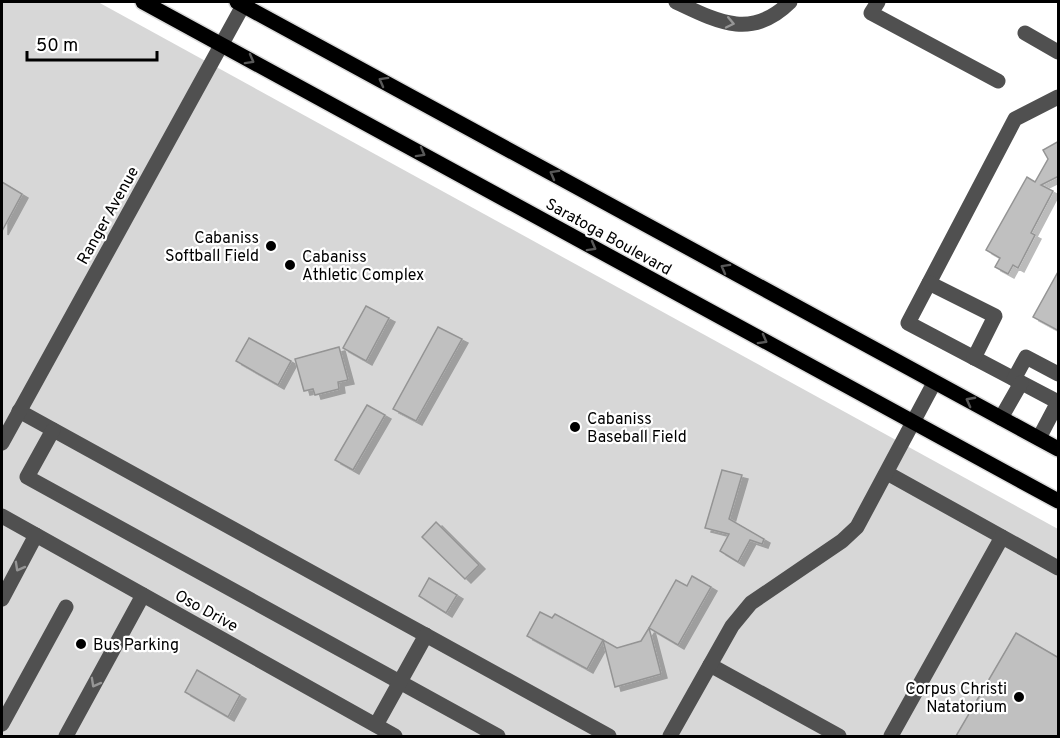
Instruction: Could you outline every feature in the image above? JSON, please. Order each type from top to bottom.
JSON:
[{"type":"main road","name":"Saratoga Boulevard","points":[[143,2],[1059,501]]},
{"type":"main road","name":"Saratoga Boulevard","points":[[242,3],[934,383],[1059,449]]},
{"type":"street","points":[[676,2],[715,20],[743,26],[778,14],[790,2]]},
{"type":"street","points":[[878,2],[871,13],[998,81]]},
{"type":"street","name":"Ranger Avenue","points":[[2,443],[242,3]]},
{"type":"street","points":[[1025,33],[1059,51]]},
{"type":"street","points":[[1039,438],[1058,402],[908,322],[1016,119],[1059,97]]},
{"type":"street","points":[[929,283],[995,316],[974,358]]},
{"type":"street","points":[[1001,418],[1026,357],[1059,374]]},
{"type":"street","points":[[670,736],[744,610],[850,534],[862,520],[934,383]]},
{"type":"street","points":[[19,411],[609,736]]},
{"type":"street","points":[[53,430],[27,477],[498,736]]},
{"type":"street","points":[[887,473],[1059,568]]},
{"type":"street","name":"Oso Drive","points":[[2,516],[395,736]]},
{"type":"street","points":[[2,599],[36,535]]},
{"type":"street","points":[[891,736],[1002,537]]},
{"type":"street","points":[[66,736],[143,595]]},
{"type":"street","points":[[2,724],[66,607]]},
{"type":"street","points":[[376,726],[426,635]]},
{"type":"street","points":[[710,665],[839,736]]},
{"type":"shaded area","name":"Cabaniss Athletic Complex","points":[[2,2],[98,2],[1058,529],[1058,736],[2,736]]},
{"type":"building","points":[[1059,141],[1059,176],[1041,185],[1053,191],[1031,233],[1035,235],[1018,268],[1013,265],[1008,274],[995,267],[1000,258],[986,250],[1027,177],[1035,182],[1048,159],[1043,150]]},
{"type":"building","points":[[2,182],[22,194],[2,231]]},
{"type":"building","points":[[1059,270],[1059,331],[1033,317]]},
{"type":"building","points":[[366,306],[389,318],[366,361],[343,348]]},
{"type":"building","points":[[438,327],[462,339],[416,421],[393,409]]},
{"type":"building","points":[[249,338],[291,361],[278,385],[236,361]]},
{"type":"building","points":[[339,347],[348,380],[338,382],[339,389],[315,395],[313,389],[304,391],[295,359]]},
{"type":"building","points":[[367,405],[385,415],[353,470],[335,460]]},
{"type":"building","points":[[722,470],[742,475],[729,519],[764,539],[762,544],[750,540],[738,562],[720,551],[729,534],[705,528]]},
{"type":"building","points":[[436,522],[479,565],[465,579],[422,537]]},
{"type":"building","points":[[692,576],[711,587],[678,645],[649,628],[676,580],[687,586]]},
{"type":"building","points":[[429,578],[457,595],[446,613],[419,596]]},
{"type":"building","points":[[540,612],[552,618],[555,614],[603,640],[587,669],[527,636]]},
{"type":"building","points":[[649,628],[661,674],[615,687],[603,640],[617,648],[641,641]]},
{"type":"building","name":"Corpus Christi Natatorium","points":[[1016,633],[1059,658],[1059,736],[956,736]]},
{"type":"building","points":[[197,670],[240,695],[228,717],[185,692]]},
{"type":"place","name":"Cabaniss Softball Field","points":[[271,246]]},
{"type":"place","name":"Cabaniss Athletic Complex","points":[[290,265]]},
{"type":"place","name":"Cabaniss Baseball Field","points":[[575,427]]},
{"type":"place","name":"Bus Parking","points":[[81,644]]},
{"type":"place","name":"Corpus Christi Natatorium","points":[[1019,697]]}]
